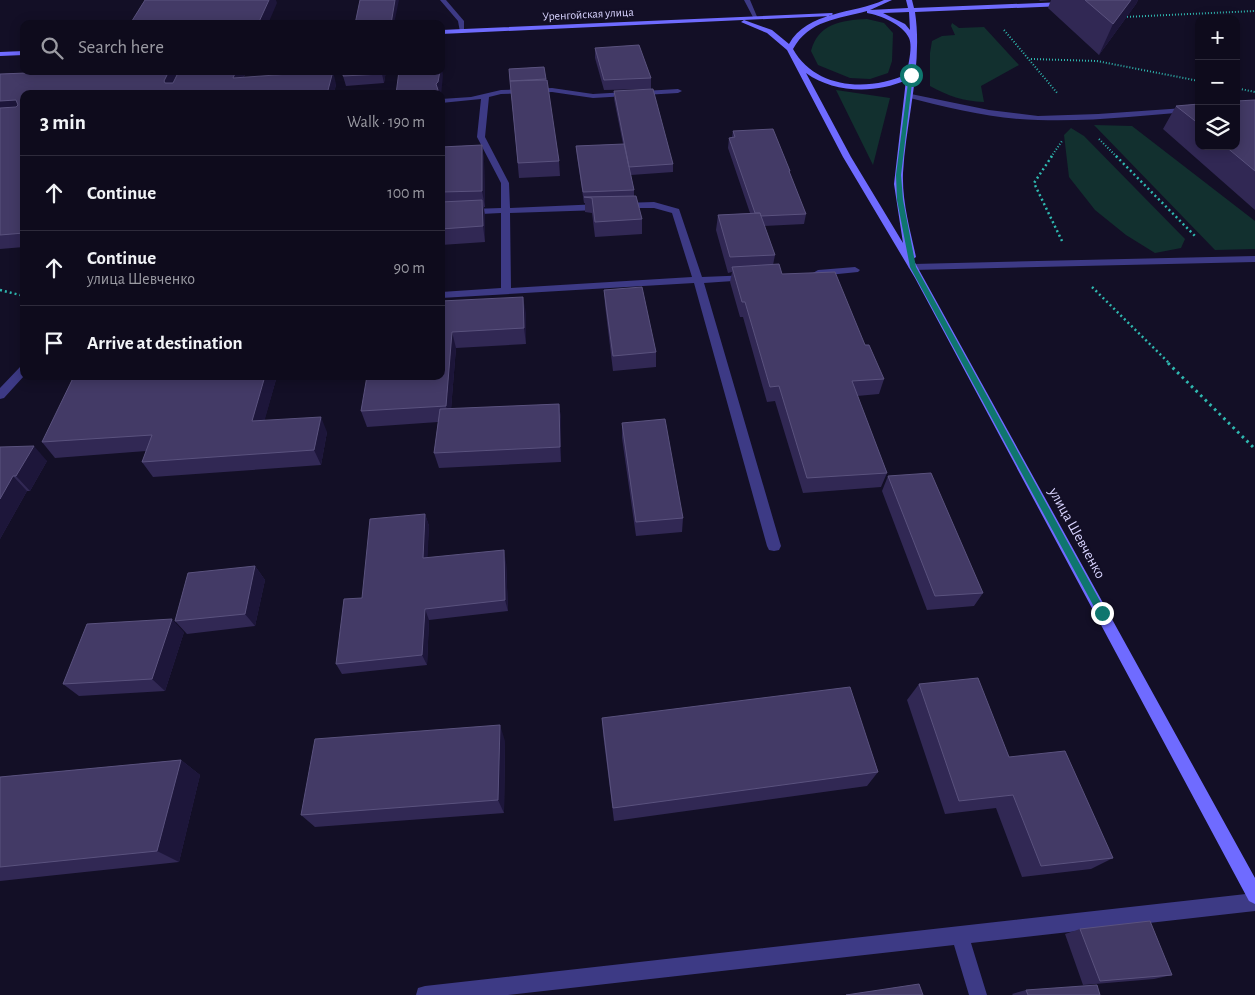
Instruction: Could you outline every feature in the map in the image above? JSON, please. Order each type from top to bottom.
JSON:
[{"type":"street","points":[[856,13],[889,0]]},
{"type":"street","points":[[909,0],[912,10],[913,40],[909,95],[899,175],[900,200],[913,267]]},
{"type":"street","points":[[792,52],[792,42],[806,28],[831,18],[856,13],[1068,4]]},
{"type":"street","name":"Уренгойская улица","points":[[445,32],[856,13]]},
{"type":"street","points":[[856,13],[882,15],[897,20],[906,28],[913,40]]},
{"type":"street","points":[[707,20],[735,20],[756,24],[777,35],[802,66],[812,73],[839,84],[864,88],[889,85],[911,75]]},
{"type":"street","name":"улица Шевченко","points":[[792,52],[847,157],[913,267],[1255,895]]},
{"type":"street","points":[[0,54],[20,53]]},
{"type":"lane","points":[[443,0],[461,21],[462,31]]},
{"type":"lane","points":[[747,0],[756,18]]},
{"type":"lane","points":[[445,101],[471,99],[501,92],[552,90],[593,96],[678,91]]},
{"type":"lane","points":[[909,95],[994,114],[1037,118],[1195,109]]},
{"type":"lane","points":[[485,96],[481,138],[504,183],[506,210],[506,292]]},
{"type":"lane","points":[[445,213],[654,205],[676,211],[698,280],[774,546]]},
{"type":"lane","points":[[913,267],[1255,259]]},
{"type":"lane","points":[[806,274],[855,270]]},
{"type":"lane","points":[[445,295],[757,276]]},
{"type":"lane","points":[[0,395],[20,374]]},
{"type":"lane","points":[[426,995],[1255,902]]},
{"type":"lane","points":[[960,935],[978,995]]},
{"type":"path","points":[[1116,17],[1255,11]]},
{"type":"path","points":[[1030,59],[1097,61],[1195,80]]},
{"type":"path","points":[[1240,89],[1255,92]]},
{"type":"path","points":[[1077,117],[1218,260]]},
{"type":"path","points":[[0,290],[20,295]]},
{"type":"green space","points":[[867,19],[884,23],[893,33],[892,61],[888,73],[870,79],[850,78],[818,65],[811,51],[814,42],[825,29],[840,22]]},
{"type":"green space","points":[[952,23],[959,28],[984,27],[1019,65],[981,86],[984,102],[956,97],[930,86],[932,41],[942,36],[955,35],[951,26]]},
{"type":"green space","points":[[836,90],[890,98],[873,165]]},
{"type":"green space","points":[[1094,125],[1132,126],[1255,221],[1255,249],[1215,250]]},
{"type":"green space","points":[[1071,128],[1084,136],[1185,239],[1181,248],[1155,253],[1126,235],[1095,210],[1069,177],[1064,135]]},
{"type":"building","points":[[145,0],[269,0],[260,20],[132,20]]},
{"type":"building","points":[[360,0],[395,0],[392,20],[356,20]]},
{"type":"building","points":[[1085,0],[1131,0],[1113,24]]},
{"type":"building","points":[[639,45],[651,78],[604,80],[595,48]]},
{"type":"building","points":[[544,67],[546,79],[510,81],[509,69]]},
{"type":"building","points":[[0,74],[167,75],[165,83],[173,83],[177,75],[234,75],[233,78],[276,75],[332,75],[328,90],[20,90],[20,233],[0,235],[0,108],[16,107],[18,105],[16,100],[0,101]]},
{"type":"building","points":[[398,75],[439,75],[436,84],[438,90],[397,90]]},
{"type":"building","points":[[547,80],[559,161],[518,163],[510,81]]},
{"type":"building","points":[[653,89],[673,164],[629,167],[614,91]]},
{"type":"building","points":[[1255,100],[1255,171],[1230,150],[1240,150],[1240,101]]},
{"type":"building","points":[[1195,104],[1195,121],[1176,106]]},
{"type":"building","points":[[773,129],[806,214],[761,216],[760,213],[755,213],[729,138],[735,137],[733,131]]},
{"type":"building","points":[[624,144],[634,190],[583,192],[576,146]]},
{"type":"building","points":[[482,145],[482,191],[445,192],[445,147]]},
{"type":"building","points":[[636,196],[642,219],[595,222],[592,198],[584,197]]},
{"type":"building","points":[[482,200],[483,226],[445,229],[445,202]]},
{"type":"building","points":[[760,213],[775,255],[730,257],[718,215]]},
{"type":"building","points":[[779,264],[782,274],[835,272],[865,345],[869,345],[884,379],[852,381],[887,473],[807,478],[779,386],[770,387],[745,302],[742,302],[732,267]]},
{"type":"building","points":[[642,287],[656,352],[613,356],[604,290]]},
{"type":"building","points":[[523,297],[524,328],[452,332],[446,406],[361,411],[366,380],[445,380],[445,301]]},
{"type":"building","points":[[72,380],[264,380],[252,421],[321,417],[314,450],[142,462],[152,435],[42,442]]},
{"type":"building","points":[[559,404],[560,447],[434,453],[440,409]]},
{"type":"building","points":[[665,419],[683,518],[636,522],[622,423]]},
{"type":"building","points":[[34,446],[16,476],[13,476],[0,499],[0,447]]},
{"type":"building","points":[[931,473],[983,593],[935,596],[888,476]]},
{"type":"building","points":[[425,514],[423,558],[504,550],[505,600],[425,609],[422,655],[336,664],[344,599],[362,598],[370,519]]},
{"type":"building","points":[[255,566],[245,614],[175,621],[188,573]]},
{"type":"building","points":[[172,619],[152,679],[63,684],[87,624]]},
{"type":"building","points":[[978,678],[1009,757],[1065,751],[1113,858],[1041,866],[1013,795],[959,801],[919,684]]},
{"type":"building","points":[[850,687],[878,772],[613,808],[602,718]]},
{"type":"building","points":[[500,725],[498,800],[301,815],[315,739]]},
{"type":"building","points":[[181,760],[157,851],[0,867],[0,777]]},
{"type":"building","points":[[1150,921],[1172,975],[1100,981],[1080,929]]},
{"type":"building","points":[[919,984],[923,995],[846,995]]},
{"type":"building","points":[[1097,985],[1100,995],[1028,995],[1026,990]]},
{"type":"route","points":[[911,75],[899,175],[900,200],[913,267],[1102,613]]}]
